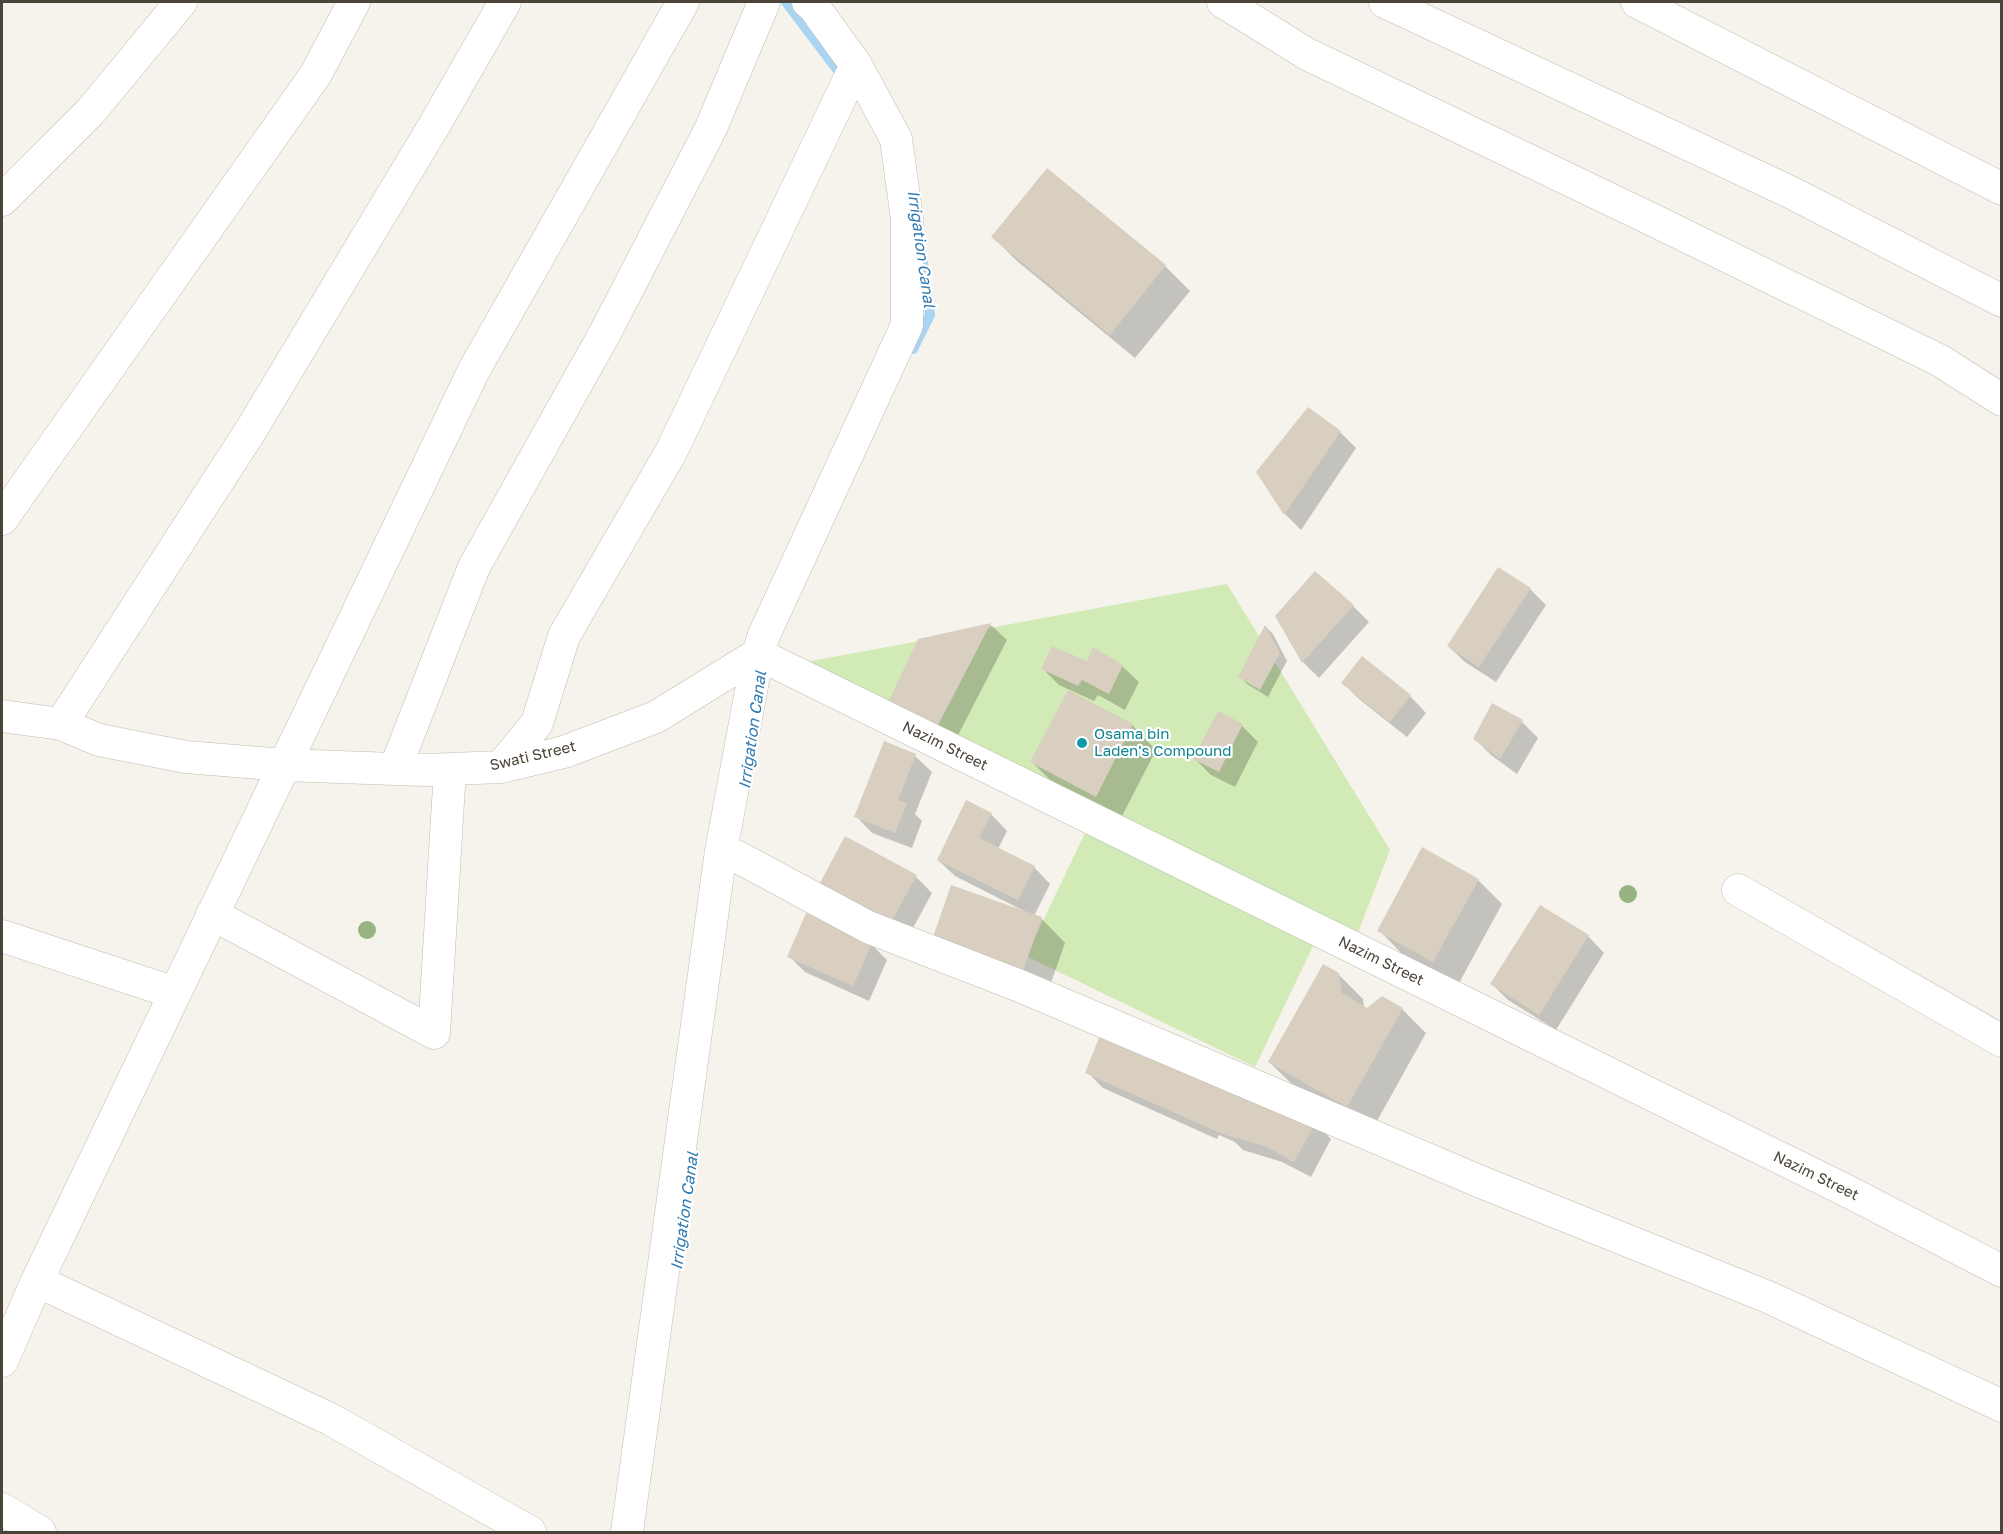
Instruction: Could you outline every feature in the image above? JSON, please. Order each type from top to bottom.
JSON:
[{"type":"street","points":[[2,200],[91,111],[181,2]]},
{"type":"street","points":[[2,519],[316,74],[354,2]]},
{"type":"street","points":[[61,724],[251,429],[435,124],[505,2]]},
{"type":"street","points":[[3,1352],[474,370],[683,2]]},
{"type":"street","points":[[395,770],[474,567],[605,333],[711,128],[764,2]]},
{"type":"street","points":[[627,1533],[721,851],[758,654],[764,635],[907,325],[907,219],[896,139],[856,65],[808,2]]},
{"type":"street","points":[[1223,2],[1307,54],[1928,355],[2001,400]]},
{"type":"street","points":[[1385,2],[1790,192],[2001,301]]},
{"type":"street","points":[[1637,2],[2001,189]]},
{"type":"street","points":[[501,767],[537,723],[564,636],[671,452],[856,65]]},
{"type":"street","name":"Swati Street","points":[[2,716],[61,724],[99,740],[186,757],[285,765],[395,770],[501,767],[564,752],[656,717],[758,654]]},
{"type":"street","name":"Nazim Street","points":[[758,654],[1845,1190],[2001,1271]]},
{"type":"street","points":[[212,914],[434,1033],[450,769]]},
{"type":"street","points":[[721,851],[736,856],[868,927],[1020,986],[1481,1182],[1768,1297],[2001,1406]]},
{"type":"street","points":[[1738,890],[2001,1041]]},
{"type":"street","points":[[2,936],[175,993]]},
{"type":"street","points":[[37,1281],[330,1419],[530,1533]]},
{"type":"street","points":[[2,1509],[40,1533]]},
{"type":"green space","points":[[1227,584],[1390,850],[1357,935],[806,662]]},
{"type":"green space","points":[[1086,831],[1315,942],[1255,1067],[1026,956]]},
{"type":"building","points":[[1047,168],[1166,265],[1110,335],[991,237]]},
{"type":"building","points":[[1308,407],[1341,431],[1284,515],[1256,472]]},
{"type":"building","points":[[1498,567],[1531,588],[1479,667],[1447,646]]},
{"type":"building","points":[[1315,571],[1354,605],[1302,663],[1275,616]]},
{"type":"building","points":[[991,623],[935,731],[886,707],[918,639]]},
{"type":"building","points":[[1265,625],[1280,653],[1260,690],[1238,677]]},
{"type":"building","points":[[1052,646],[1087,661],[1093,647],[1123,665],[1109,694],[1082,680],[1078,686],[1041,669]]},
{"type":"building","points":[[1362,656],[1411,695],[1390,722],[1341,683]]},
{"type":"building","name":"Osama bin Laden's Compound","points":[[1068,690],[1133,724],[1096,797],[1030,762]]},
{"type":"building","points":[[1492,703],[1523,720],[1500,759],[1473,739]]},
{"type":"building","points":[[1218,711],[1243,724],[1219,772],[1193,759]]},
{"type":"building","points":[[884,741],[916,754],[898,800],[907,803],[895,833],[854,817]]},
{"type":"building","points":[[966,800],[992,813],[979,838],[1035,866],[1018,900],[937,860]]},
{"type":"building","points":[[845,836],[917,875],[884,935],[813,896]]},
{"type":"building","points":[[1422,847],[1479,879],[1433,962],[1377,931]]},
{"type":"building","points":[[951,885],[1042,917],[1022,974],[931,943]]},
{"type":"building","points":[[1540,905],[1589,935],[1539,1015],[1490,984]]},
{"type":"building","points":[[806,913],[872,943],[853,986],[787,957]]},
{"type":"building","points":[[1323,964],[1339,973],[1342,993],[1367,1008],[1382,996],[1403,1008],[1347,1107],[1268,1062]]},
{"type":"building","points":[[1102,1030],[1316,1122],[1294,1162],[1265,1146],[1225,1135],[1085,1073]]},
{"type":"waterway","name":"Irrigation Canal","points":[[786,2],[845,80]]},
{"type":"waterway","name":"Irrigation Canal","points":[[913,349],[930,315],[921,247]]},
{"type":"place","name":"Osama bin Laden's Compound","points":[[1082,743]]}]
